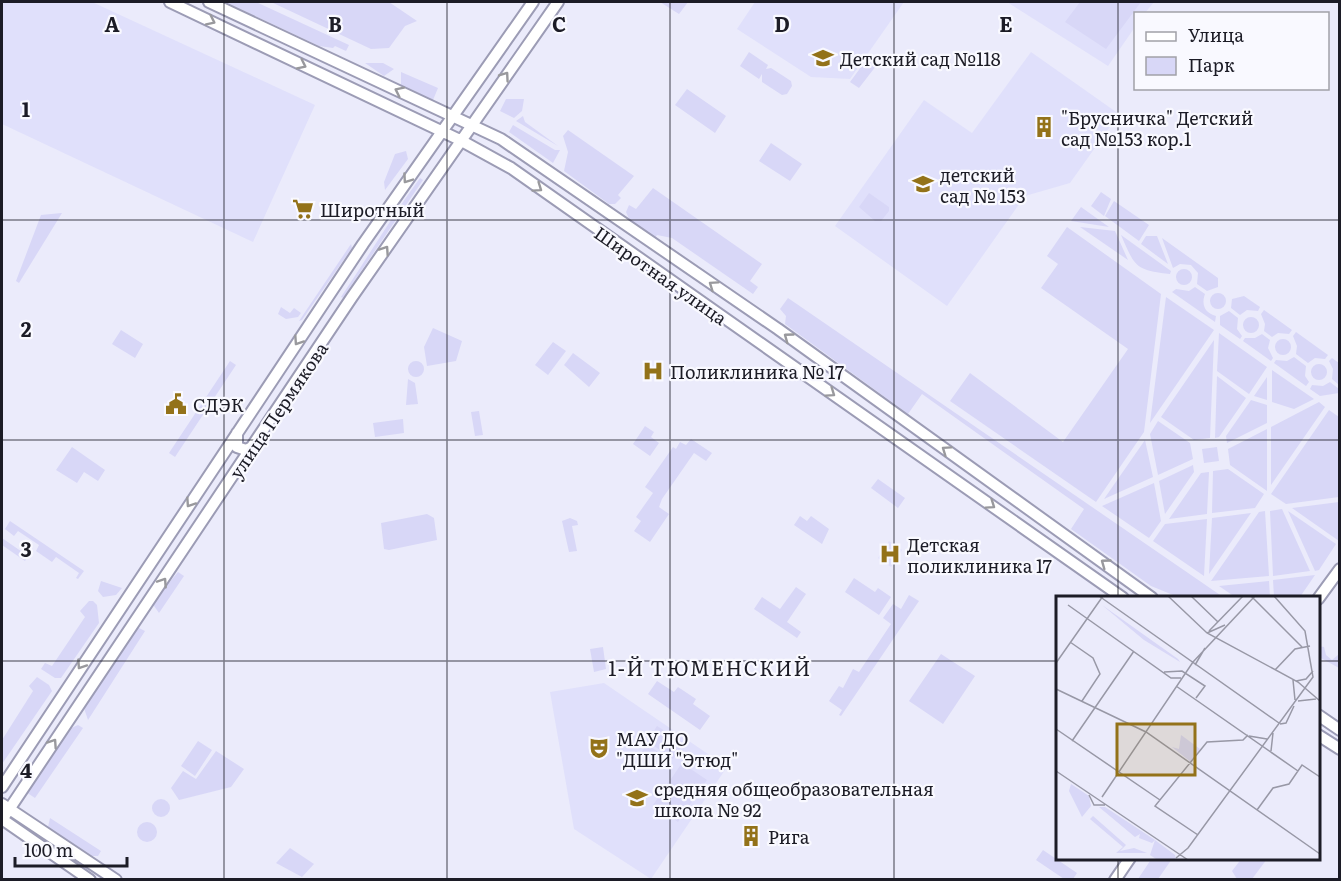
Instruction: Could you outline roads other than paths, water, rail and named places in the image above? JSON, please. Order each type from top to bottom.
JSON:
[{"type":"main road","name":"Широтная улица","points":[[170,2],[460,140],[511,168],[1122,596]]},
{"type":"main road","name":"Широтная улица","points":[[209,2],[501,138],[777,329],[1151,596]]},
{"type":"main road","name":"улица Пермякова","points":[[2,787],[222,454],[441,131],[533,2]]},
{"type":"main road","name":"улица Пермякова","points":[[2,819],[5,807],[241,466],[460,140],[558,2]]},
{"type":"main road","points":[[237,433],[237,447],[246,450],[254,446]]},
{"type":"main road","points":[[222,454],[230,451],[237,453],[241,466]]},
{"type":"main road","points":[[1320,596],[1340,569]]},
{"type":"main road","points":[[1320,716],[1340,730]]},
{"type":"main road","points":[[1320,736],[1340,749]]},
{"type":"main road","points":[[5,807],[116,879]]},
{"type":"main road","points":[[2,819],[90,879]]},
{"type":"main road","points":[[1115,879],[1129,860]]},
{"type":"place","name":"Детский сад №118","points":[[823,58]]},
{"type":"place","name":"\"Брусничка\" Детский сад №153 кор.1","points":[[1044,127]]},
{"type":"place","name":"детский сад № 153","points":[[923,184]]},
{"type":"place","name":"Широтный","points":[[303,209]]},
{"type":"place","name":"Поликлиника № 17","points":[[653,371]]},
{"type":"place","name":"СДЭК","points":[[176,404]]},
{"type":"place","name":"Детская поликлиника 17","points":[[890,554]]},
{"type":"place","name":"МАУ ДО \"ДШИ \"Этюд\"","points":[[599,748]]},
{"type":"place","name":"средняя общеобразовательная школа № 92","points":[[637,798]]},
{"type":"place","name":"Рига","points":[[751,836]]},
{"type":"district","name":"1-Й ТЮМЕНСКИЙ","points":[[710,667]]}]
